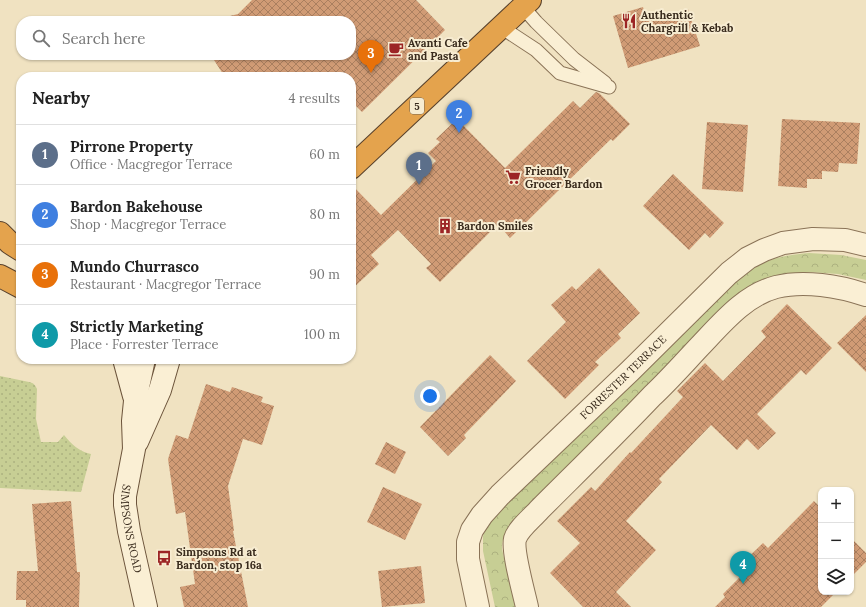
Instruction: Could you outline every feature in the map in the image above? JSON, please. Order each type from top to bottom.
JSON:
[{"type":"highway","name":"5","points":[[356,163],[527,3]]},
{"type":"highway","points":[[0,232],[10,243],[16,247]]},
{"type":"highway","points":[[0,276],[16,284]]},
{"type":"street","name":"FORRESTER TERRACE","points":[[478,607],[468,559],[468,542],[472,530],[482,516],[500,495],[630,371],[729,273],[748,258],[783,243],[813,239],[846,240],[866,245]]},
{"type":"street","points":[[527,607],[514,550],[516,538],[523,527],[653,396],[734,311],[750,299],[776,287],[800,284],[827,286],[866,294]]},
{"type":"street","points":[[125,364],[135,401]]},
{"type":"street","name":"SIMPSONS ROAD","points":[[143,364],[135,401],[134,449],[126,490],[125,505],[129,531],[146,607]]},
{"type":"street","name":"SIMPSONS ROAD","points":[[134,449],[160,390],[168,364]]},
{"type":"lane","points":[[501,27],[536,50],[560,73],[609,87],[574,59],[536,22],[527,3]]},
{"type":"lane","points":[[560,73],[574,59]]},
{"type":"green space","points":[[809,253],[841,255],[866,260],[866,280],[838,274],[810,272],[785,276],[742,301],[528,505],[514,522],[504,536],[502,549],[515,607],[495,607],[483,551],[483,536],[487,526],[496,512],[729,286],[754,268],[774,259],[784,256]]},
{"type":"green space","points":[[0,376],[31,382],[36,386],[36,419],[41,442],[58,442],[64,435],[76,447],[91,454],[81,492],[0,488]]},
{"type":"building","points":[[252,0],[416,0],[445,30],[362,112],[356,106],[356,72],[222,72],[214,60],[356,60],[356,16],[230,16],[238,14]]},
{"type":"building","points":[[643,7],[647,21],[688,9],[700,46],[628,68],[613,16]]},
{"type":"building","points":[[596,92],[599,93],[630,124],[613,141],[611,139],[510,238],[498,224],[440,282],[426,268],[431,264],[398,230],[371,255],[379,264],[356,285],[356,189],[381,215],[436,161],[428,153],[440,142],[436,139],[457,119],[505,168],[573,101],[580,108]]},
{"type":"building","points":[[782,119],[860,123],[857,164],[839,163],[838,172],[822,171],[822,179],[807,179],[807,188],[778,186]]},
{"type":"building","points":[[707,122],[748,125],[743,192],[702,189]]},
{"type":"building","points":[[673,174],[724,223],[710,238],[705,233],[689,250],[643,206]]},
{"type":"building","points":[[599,268],[640,313],[618,334],[621,338],[595,362],[599,365],[565,399],[527,361],[566,322],[551,305],[572,286],[576,290]]},
{"type":"building","points":[[787,304],[832,348],[806,375],[801,370],[757,414],[776,433],[758,450],[747,439],[737,450],[711,425],[659,479],[662,482],[626,521],[656,550],[616,592],[631,607],[583,607],[550,573],[580,543],[557,521],[591,487],[595,491],[630,452],[631,453],[683,397],[677,391],[705,363],[723,381],[766,337],[761,331]]},
{"type":"building","points":[[866,315],[866,372],[837,343]]},
{"type":"building","points":[[490,355],[516,381],[464,435],[466,438],[448,456],[420,427]]},
{"type":"building","points":[[206,384],[230,392],[232,387],[263,397],[261,402],[274,406],[262,445],[243,439],[228,486],[233,531],[248,607],[184,607],[180,587],[195,584],[185,512],[176,514],[168,459],[176,435],[188,439]]},
{"type":"building","points":[[386,442],[406,452],[395,474],[375,464]]},
{"type":"building","points":[[383,487],[422,504],[405,540],[367,522]]},
{"type":"building","points":[[71,501],[77,572],[80,572],[79,607],[26,607],[26,600],[16,600],[17,571],[38,571],[32,504]]},
{"type":"building","points":[[814,501],[818,505],[818,595],[833,595],[821,607],[715,607],[725,597],[723,594],[748,569],[742,563],[763,543],[768,548]]},
{"type":"building","points":[[854,541],[866,553],[866,562],[854,574]]},
{"type":"building","points":[[421,566],[425,603],[382,607],[378,571]]},
{"type":"place","name":"Authentic Chargrill & Kebab","points":[[629,21]]},
{"type":"place","name":"Avanti Cafe and Pasta","points":[[396,49]]},
{"type":"place","name":"Mundo Churrasco","points":[[371,73]]},
{"type":"place","name":"Bardon Bakehouse","points":[[459,133]]},
{"type":"place","name":"Friendly Grocer Bardon","points":[[513,177]]},
{"type":"place","name":"Pirrone Property","points":[[419,185]]},
{"type":"place","name":"Bardon Smiles","points":[[445,226]]},
{"type":"place","name":"Simpsons Rd at Bardon, stop 16a","points":[[164,558]]},
{"type":"place","name":"Strictly Marketing","points":[[743,584]]}]
